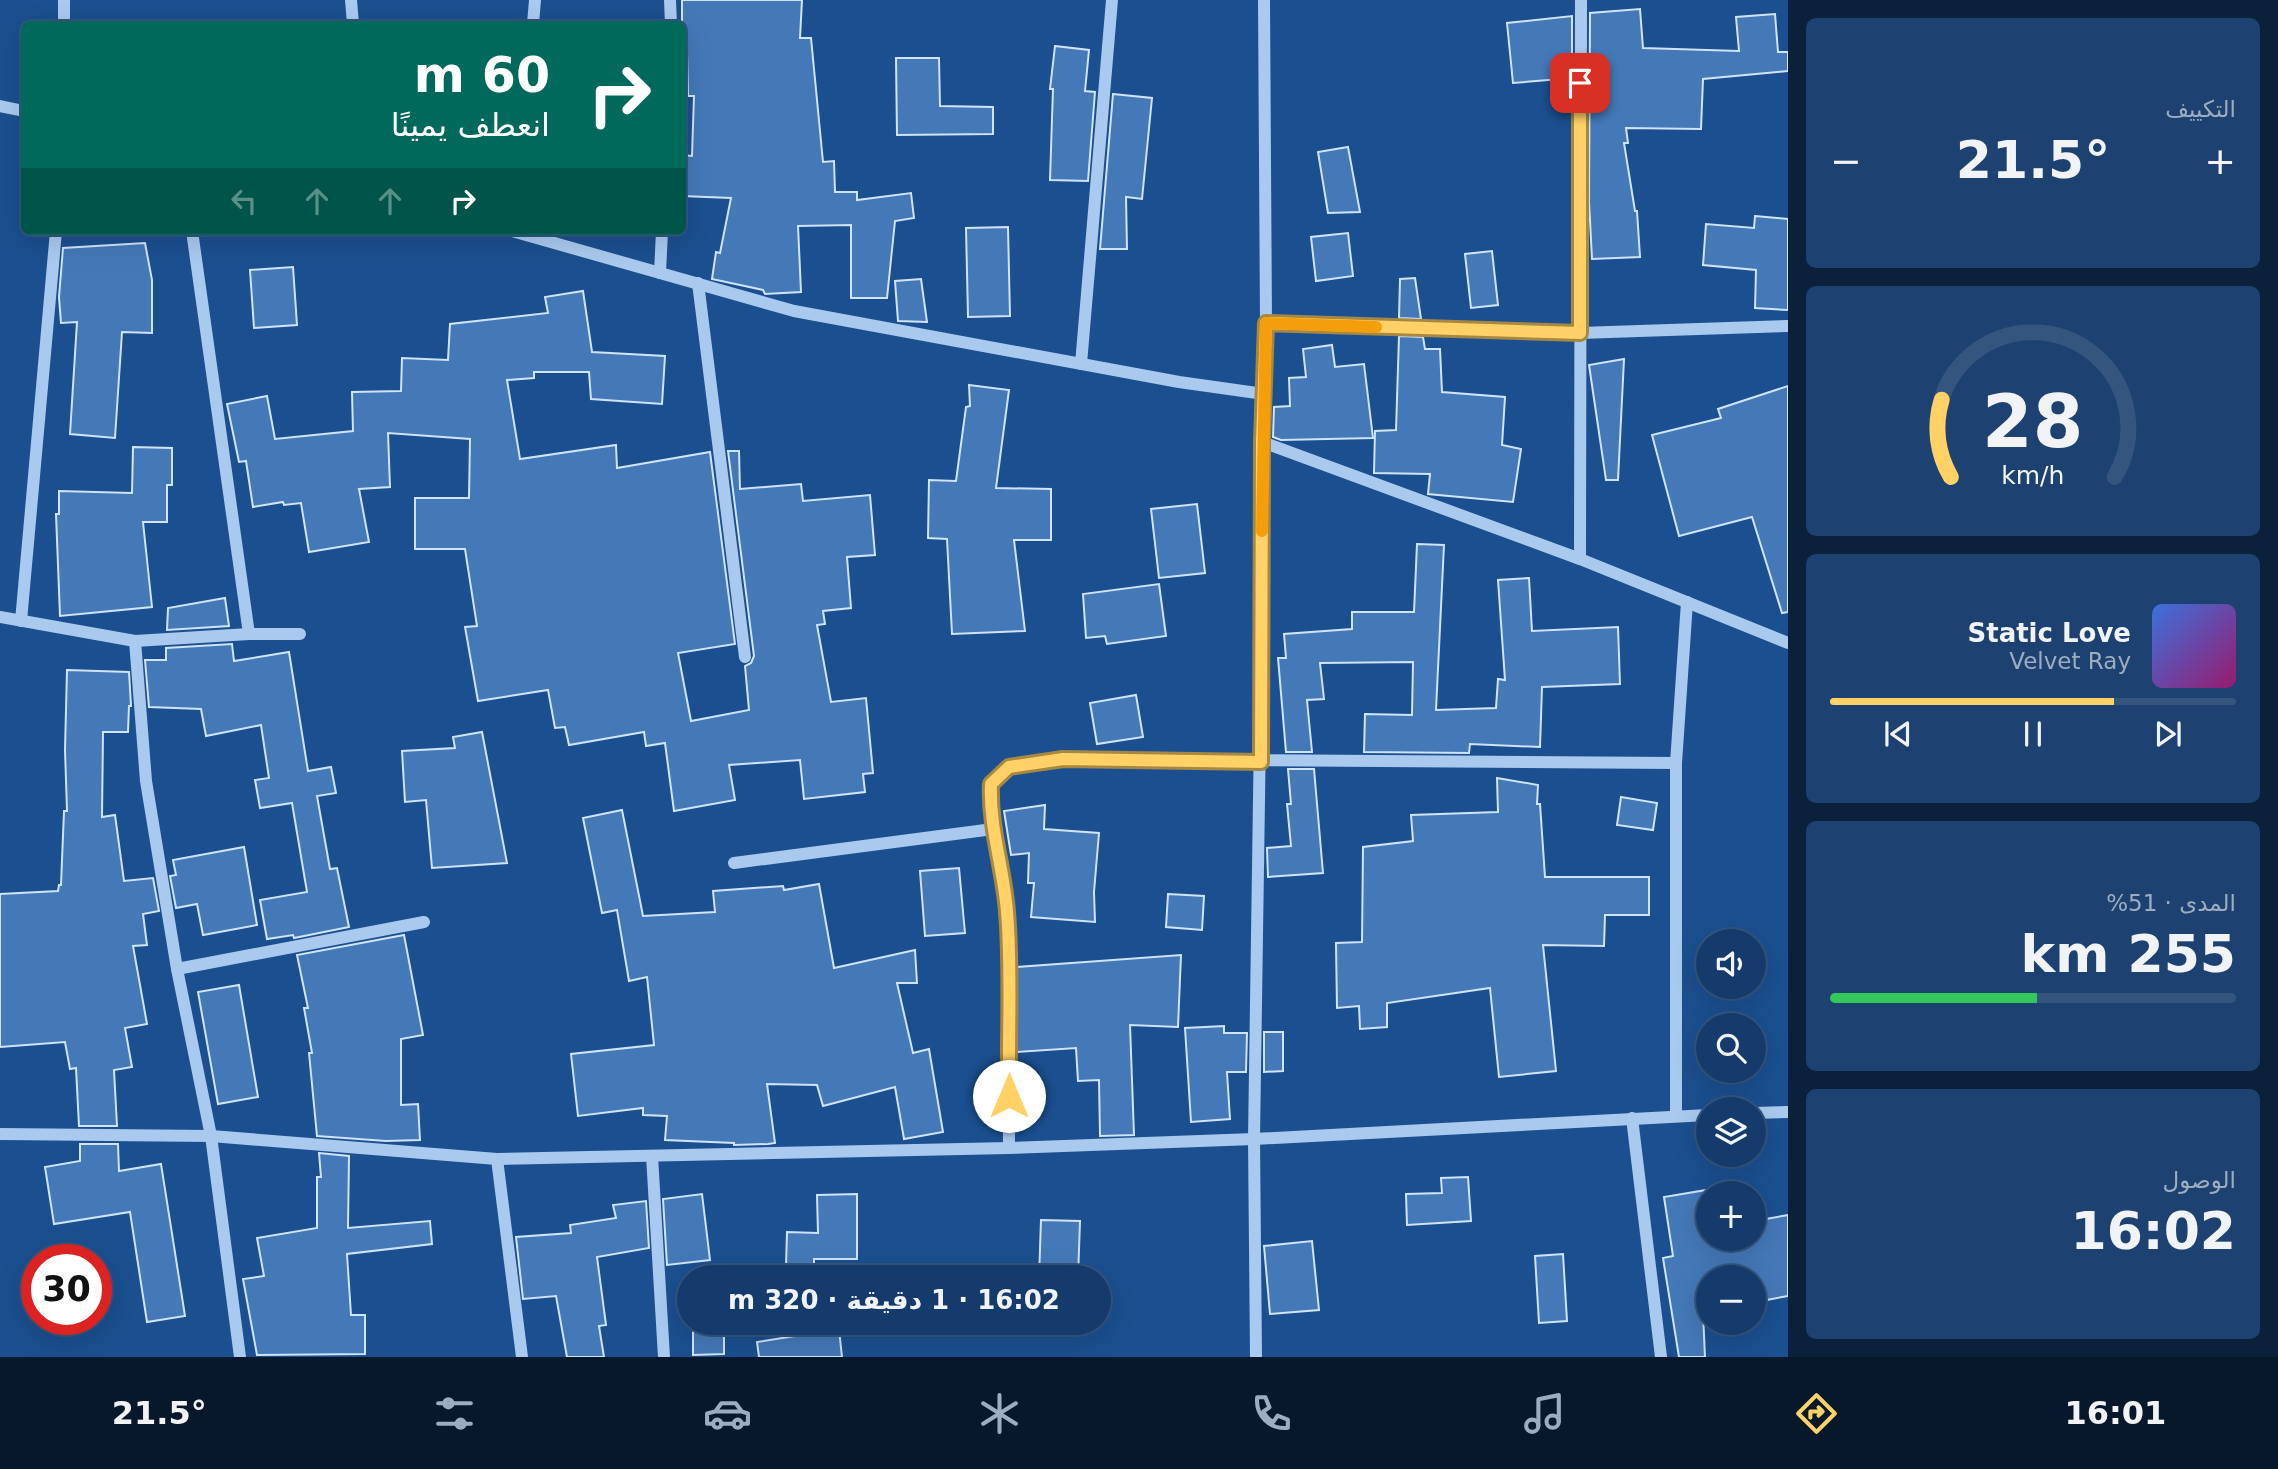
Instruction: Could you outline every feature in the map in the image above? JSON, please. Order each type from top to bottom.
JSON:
[{"type":"street","points":[[64,0],[64,21]]},
{"type":"street","points":[[351,0],[353,21]]},
{"type":"street","points":[[533,21],[535,0]]},
{"type":"street","points":[[670,0],[671,21]]},
{"type":"street","points":[[1081,364],[1112,0]]},
{"type":"street","points":[[1256,1357],[1254,1139],[1261,762],[1262,442],[1266,323],[1264,0]]},
{"type":"street","points":[[1580,559],[1581,0]]},
{"type":"street","points":[[0,106],[21,110]]},
{"type":"street","points":[[21,621],[56,235]]},
{"type":"street","points":[[193,235],[249,634]]},
{"type":"street","points":[[528,235],[794,311],[1179,382],[1264,394]]},
{"type":"street","points":[[660,273],[662,235]]},
{"type":"street","points":[[698,284],[745,657]]},
{"type":"street","points":[[1266,323],[1580,333],[1788,326]]},
{"type":"street","points":[[1262,442],[1580,559],[1788,643]]},
{"type":"street","points":[[1676,1116],[1676,763],[1687,602]]},
{"type":"street","points":[[0,617],[135,641],[249,634],[300,634]]},
{"type":"street","points":[[135,641],[146,781],[177,969],[211,1136],[240,1357]]},
{"type":"street","points":[[1009,1148],[1007,912],[990,804],[991,784],[1009,767],[1063,759],[1676,763]]},
{"type":"street","points":[[734,863],[993,829]]},
{"type":"street","points":[[177,969],[424,922]]},
{"type":"street","points":[[1766,1113],[1788,1112]]},
{"type":"street","points":[[0,1134],[211,1136],[497,1159],[1009,1148],[1254,1139],[1696,1115]]},
{"type":"street","points":[[1632,1118],[1661,1357]]},
{"type":"street","points":[[652,1156],[664,1357]]},
{"type":"street","points":[[497,1159],[522,1357]]},
{"type":"building","points":[[682,0],[802,0],[800,38],[811,38],[823,162],[834,161],[835,192],[857,192],[857,200],[911,193],[914,218],[895,221],[887,298],[851,298],[851,225],[798,226],[801,292],[765,294],[763,290],[712,279],[716,252],[720,253],[731,198],[686,196],[686,155],[692,156],[694,96],[688,96],[686,21],[682,21]]},
{"type":"building","points":[[1640,9],[1643,48],[1739,51],[1736,17],[1775,14],[1778,52],[1788,52],[1788,71],[1703,79],[1701,129],[1626,128],[1628,143],[1624,143],[1637,211],[1640,257],[1592,259],[1589,201],[1590,13]]},
{"type":"building","points":[[1572,16],[1572,78],[1513,83],[1507,23]]},
{"type":"building","points":[[1055,46],[1089,50],[1085,91],[1095,92],[1088,181],[1050,180],[1053,89],[1050,89]]},
{"type":"building","points":[[896,58],[939,58],[940,106],[993,107],[993,134],[897,135]]},
{"type":"building","points":[[1113,94],[1152,98],[1142,199],[1126,197],[1127,249],[1100,249]]},
{"type":"building","points":[[1348,147],[1360,212],[1328,213],[1318,152]]},
{"type":"building","points":[[1755,216],[1788,219],[1788,310],[1755,308],[1756,270],[1703,265],[1706,224],[1754,228]]},
{"type":"building","points":[[1008,227],[1010,316],[968,317],[966,228]]},
{"type":"building","points":[[1348,233],[1353,276],[1316,281],[1311,237]]},
{"type":"building","points":[[145,243],[152,280],[152,333],[122,332],[115,438],[70,434],[77,322],[61,323],[59,297],[63,248]]},
{"type":"building","points":[[1492,251],[1498,305],[1471,308],[1465,254]]},
{"type":"building","points":[[293,267],[297,325],[254,328],[250,270]]},
{"type":"building","points":[[1415,278],[1421,319],[1399,318],[1400,279]]},
{"type":"building","points":[[921,279],[927,322],[898,321],[895,281]]},
{"type":"building","points":[[583,291],[592,352],[665,356],[662,404],[591,399],[589,372],[534,372],[534,378],[507,380],[520,459],[616,445],[617,468],[710,452],[735,644],[678,653],[691,721],[749,710],[745,666],[751,663],[754,656],[728,451],[739,451],[740,489],[801,484],[803,501],[870,495],[875,555],[847,557],[851,608],[823,611],[825,624],[817,625],[831,702],[866,698],[873,773],[863,774],[865,792],[804,799],[800,760],[729,765],[735,800],[674,811],[665,743],[646,746],[644,732],[569,745],[565,727],[555,728],[548,690],[478,701],[465,627],[477,626],[465,549],[415,549],[415,498],[469,498],[470,439],[388,433],[390,487],[359,489],[369,542],[309,552],[301,503],[284,505],[283,502],[253,507],[246,461],[239,462],[227,404],[267,396],[275,439],[353,431],[352,392],[401,391],[402,358],[448,360],[450,324],[548,313],[545,297]]},
{"type":"building","points":[[1399,336],[1423,337],[1425,349],[1440,349],[1442,392],[1505,397],[1502,445],[1521,449],[1513,502],[1428,494],[1430,474],[1374,473],[1375,431],[1396,430]]},
{"type":"building","points":[[1332,345],[1335,367],[1364,364],[1373,438],[1281,440],[1273,437],[1274,407],[1290,406],[1289,378],[1306,377],[1303,349]]},
{"type":"building","points":[[1624,359],[1618,480],[1606,480],[1589,365]]},
{"type":"building","points":[[969,385],[1009,390],[996,488],[1051,489],[1051,540],[1014,540],[1025,631],[952,634],[947,539],[928,538],[929,480],[956,481],[966,407],[970,406]]},
{"type":"building","points":[[1788,386],[1788,612],[1782,613],[1752,517],[1679,536],[1652,435],[1721,418],[1718,409]]},
{"type":"building","points":[[133,447],[172,448],[172,485],[167,485],[167,522],[143,522],[152,607],[60,616],[56,514],[59,514],[59,491],[132,493]]},
{"type":"building","points":[[1197,504],[1205,573],[1159,578],[1151,509]]},
{"type":"building","points":[[1417,544],[1444,545],[1436,710],[1496,708],[1498,679],[1505,680],[1498,580],[1529,578],[1532,631],[1618,627],[1620,684],[1542,687],[1540,747],[1470,744],[1469,753],[1364,752],[1365,714],[1412,715],[1413,662],[1320,663],[1324,699],[1307,700],[1312,752],[1286,752],[1278,658],[1286,658],[1284,634],[1352,629],[1352,612],[1414,612]]},
{"type":"building","points":[[1159,584],[1166,636],[1107,644],[1105,636],[1086,638],[1083,594]]},
{"type":"building","points":[[225,598],[229,626],[167,630],[168,608]]},
{"type":"building","points":[[232,644],[234,661],[289,652],[308,771],[331,767],[336,793],[317,796],[330,869],[337,868],[349,927],[294,938],[293,935],[267,939],[260,900],[307,892],[292,803],[260,808],[255,780],[269,778],[261,725],[206,736],[201,709],[149,707],[145,660],[166,660],[166,648]]},
{"type":"building","points":[[67,670],[129,672],[131,706],[128,732],[103,732],[102,817],[115,815],[124,881],[153,878],[159,911],[143,914],[147,945],[133,946],[147,1024],[125,1028],[132,1067],[114,1070],[117,1126],[79,1126],[76,1068],[70,1069],[65,1042],[0,1047],[0,894],[58,891],[61,885],[64,811],[67,811]]},
{"type":"building","points":[[1136,695],[1143,737],[1097,744],[1090,703]]},
{"type":"building","points":[[482,732],[507,863],[432,868],[426,800],[405,802],[402,751],[455,748],[453,737]]},
{"type":"building","points":[[1288,769],[1314,769],[1323,873],[1268,877],[1267,848],[1291,846],[1287,804],[1291,804]]},
{"type":"building","points":[[1497,778],[1538,785],[1537,804],[1540,804],[1545,877],[1649,877],[1649,915],[1605,915],[1604,946],[1543,945],[1556,1071],[1499,1077],[1490,988],[1387,1003],[1387,1027],[1360,1029],[1359,1006],[1337,1008],[1336,943],[1362,942],[1363,847],[1413,841],[1411,815],[1498,812]]},
{"type":"building","points":[[1621,797],[1657,803],[1653,830],[1617,825]]},
{"type":"building","points":[[1045,805],[1044,829],[1099,833],[1094,892],[1095,922],[1031,917],[1034,883],[1028,883],[1029,853],[1011,855],[1004,811]]},
{"type":"building","points":[[622,810],[643,916],[715,912],[713,891],[783,886],[784,890],[819,884],[834,968],[915,950],[917,983],[897,983],[913,1053],[929,1049],[943,1132],[904,1139],[895,1087],[823,1106],[817,1085],[767,1084],[775,1143],[768,1144],[734,1145],[665,1140],[667,1116],[643,1115],[643,1108],[578,1116],[571,1054],[654,1045],[647,977],[629,981],[617,910],[602,913],[583,818]]},
{"type":"building","points":[[244,847],[257,925],[203,935],[197,904],[176,908],[170,876],[176,875],[173,860]]},
{"type":"building","points":[[959,868],[965,933],[925,936],[920,871]]},
{"type":"building","points":[[1168,894],[1204,896],[1202,930],[1166,927]]},
{"type":"building","points":[[404,935],[423,1035],[401,1039],[401,1105],[418,1104],[420,1140],[386,1141],[317,1136],[309,1053],[312,1053],[304,1008],[308,1008],[297,955]]},
{"type":"building","points":[[1181,955],[1178,1027],[1130,1025],[1134,1135],[1100,1136],[1099,1080],[1078,1081],[1076,1048],[1017,1052],[1017,967]]},
{"type":"building","points":[[239,985],[258,1097],[218,1104],[198,992]]},
{"type":"building","points":[[1224,1026],[1224,1033],[1247,1033],[1246,1072],[1227,1072],[1230,1119],[1191,1122],[1185,1028]]},
{"type":"building","points":[[1264,1032],[1283,1032],[1283,1071],[1264,1072]]},
{"type":"building","points":[[80,1144],[118,1144],[119,1171],[161,1164],[185,1316],[147,1322],[130,1212],[54,1224],[45,1167],[80,1161]]},
{"type":"building","points":[[319,1153],[349,1156],[348,1228],[430,1221],[432,1244],[347,1254],[351,1315],[365,1315],[365,1354],[257,1355],[243,1279],[264,1276],[257,1238],[317,1228],[317,1177],[321,1177]]},
{"type":"building","points":[[1468,1177],[1471,1221],[1407,1225],[1406,1194],[1442,1193],[1441,1178]]},
{"type":"building","points":[[1696,1192],[1696,1251],[1766,1251],[1766,1219],[1788,1215],[1788,1296],[1766,1300],[1766,1265],[1696,1265],[1696,1335],[1704,1335],[1705,1357],[1679,1357],[1663,1258],[1673,1256],[1664,1197]]},
{"type":"building","points":[[702,1194],[710,1260],[667,1265],[663,1199]]},
{"type":"building","points":[[857,1194],[857,1259],[814,1259],[814,1265],[786,1265],[787,1232],[818,1233],[817,1195]]},
{"type":"building","points":[[646,1201],[649,1248],[597,1257],[606,1325],[599,1326],[604,1357],[567,1357],[556,1296],[523,1299],[516,1237],[571,1233],[570,1225],[616,1218],[613,1205]]},
{"type":"building","points":[[1041,1220],[1080,1221],[1078,1265],[1039,1265]]},
{"type":"building","points":[[1312,1241],[1319,1310],[1270,1314],[1264,1246]]},
{"type":"building","points":[[1563,1254],[1567,1321],[1539,1323],[1535,1256]]},
{"type":"building","points":[[693,1335],[724,1335],[724,1354],[693,1355]]},
{"type":"building","points":[[801,1335],[840,1335],[842,1357],[759,1357],[757,1342]]},
{"type":"slow traffic","points":[[1262,531],[1266,323],[1376,327]]},
{"type":"route","points":[[1009,1096],[1007,912],[993,829],[991,784],[1009,767],[1063,759],[1261,762],[1262,442],[1266,323],[1580,333],[1580,83]]}]
